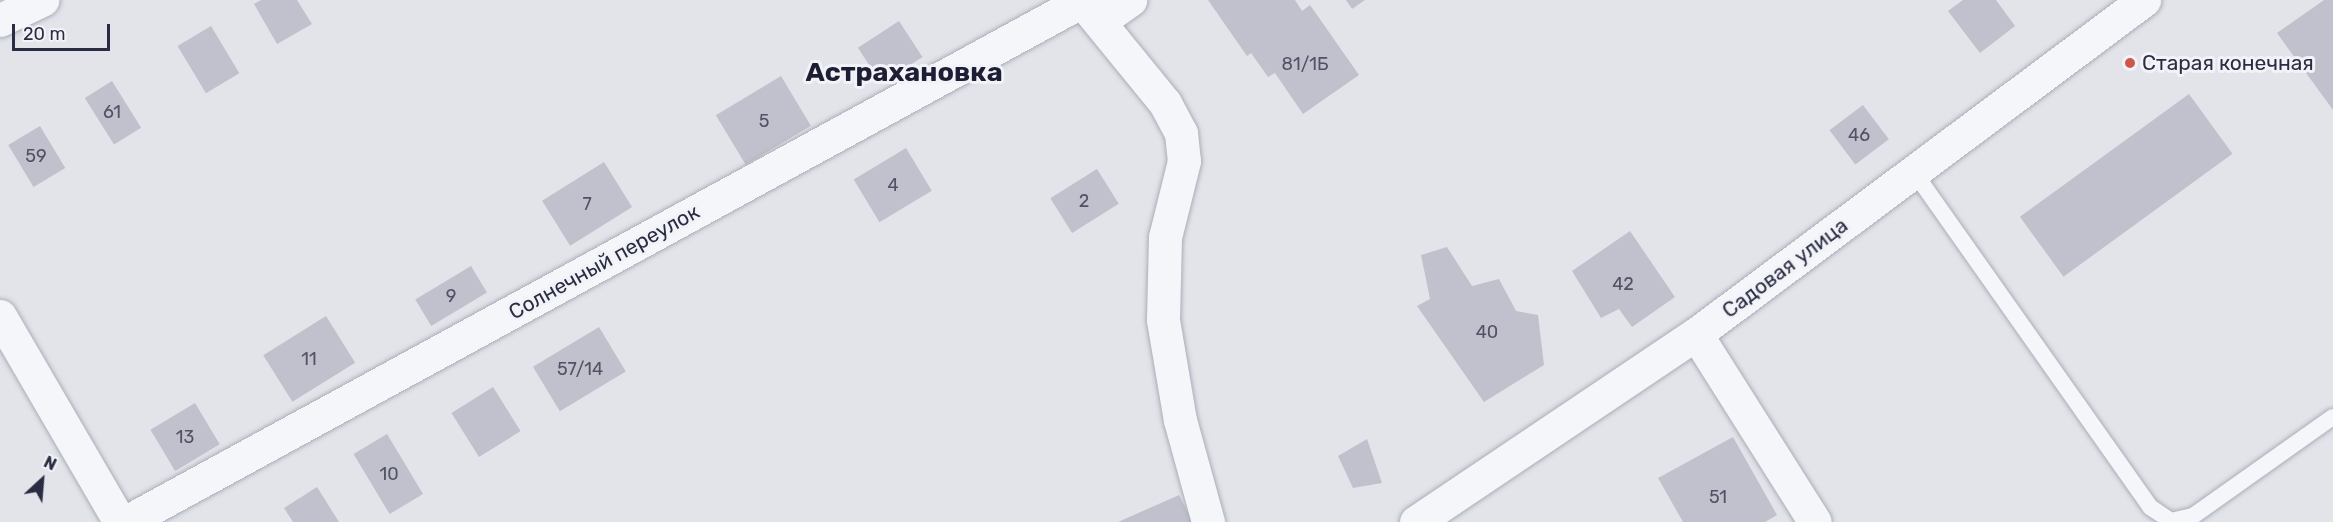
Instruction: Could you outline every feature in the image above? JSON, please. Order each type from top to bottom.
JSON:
[{"type":"street","points":[[0,20],[42,0]]},
{"type":"street","name":"Солнечный переулок","points":[[126,522],[1088,7],[1131,0]]},
{"type":"street","name":"Садовая улица","points":[[1416,522],[1696,334],[2145,0]]},
{"type":"street","points":[[1088,7],[1165,103],[1181,133],[1184,161],[1165,237],[1163,320],[1180,420],[1208,522]]},
{"type":"street","points":[[0,316],[120,522]]},
{"type":"street","points":[[1696,334],[1815,522]]},
{"type":"lane","points":[[1914,172],[2150,507],[2171,521],[2193,516],[2333,417]]},
{"type":"building","points":[[261,0],[297,0],[312,24],[277,44],[254,4]]},
{"type":"building","points":[[1208,0],[1295,0],[1302,11],[1310,5],[1359,75],[1303,114],[1275,73],[1268,77],[1251,53],[1247,56]]},
{"type":"building","points":[[1346,0],[1365,0],[1352,9]]},
{"type":"building","points":[[1963,0],[1996,0],[2015,26],[1980,53],[1948,11]]},
{"type":"building","points":[[2324,0],[2333,0],[2333,110],[2277,33]]},
{"type":"building","points":[[899,21],[922,57],[881,84],[858,48]]},
{"type":"building","points":[[211,26],[239,73],[206,93],[178,46]]},
{"type":"building","points":[[781,76],[811,126],[746,165],[716,115]]},
{"type":"building","points":[[112,81],[141,128],[114,145],[85,98]]},
{"type":"building","points":[[2189,94],[2232,154],[2063,277],[2020,217]]},
{"type":"building","points":[[1863,105],[1889,139],[1855,165],[1829,130]]},
{"type":"building","points":[[40,126],[65,168],[34,187],[8,145]]},
{"type":"building","points":[[906,148],[932,191],[879,222],[854,179]]},
{"type":"building","points":[[604,162],[632,207],[570,246],[542,201]]},
{"type":"building","points":[[1097,169],[1119,204],[1072,233],[1050,198]]},
{"type":"building","points":[[1630,231],[1675,297],[1632,327],[1619,309],[1601,318],[1572,271]]},
{"type":"building","points":[[1447,247],[1472,286],[1499,279],[1516,311],[1538,315],[1544,365],[1484,402],[1417,306],[1430,299],[1421,255]]},
{"type":"building","points":[[471,266],[487,293],[431,326],[415,299]]},
{"type":"building","points":[[326,316],[355,363],[292,402],[263,355]]},
{"type":"building","points":[[599,327],[626,372],[560,411],[533,367]]},
{"type":"building","points":[[493,387],[521,431],[479,457],[451,413]]},
{"type":"building","points":[[195,403],[220,444],[175,471],[150,430]]},
{"type":"building","points":[[387,434],[423,494],[390,514],[354,454]]},
{"type":"building","points":[[1733,437],[1777,515],[1765,522],[1683,522],[1658,478]]},
{"type":"building","points":[[1367,439],[1382,483],[1353,488],[1338,456]]},
{"type":"building","points":[[317,487],[339,522],[293,522],[284,508]]},
{"type":"building","points":[[1179,495],[1193,522],[1118,522]]},
{"type":"place","name":"Старая конечная","points":[[2130,63]]},
{"type":"district","name":"Астрахановка","points":[[904,73]]}]
